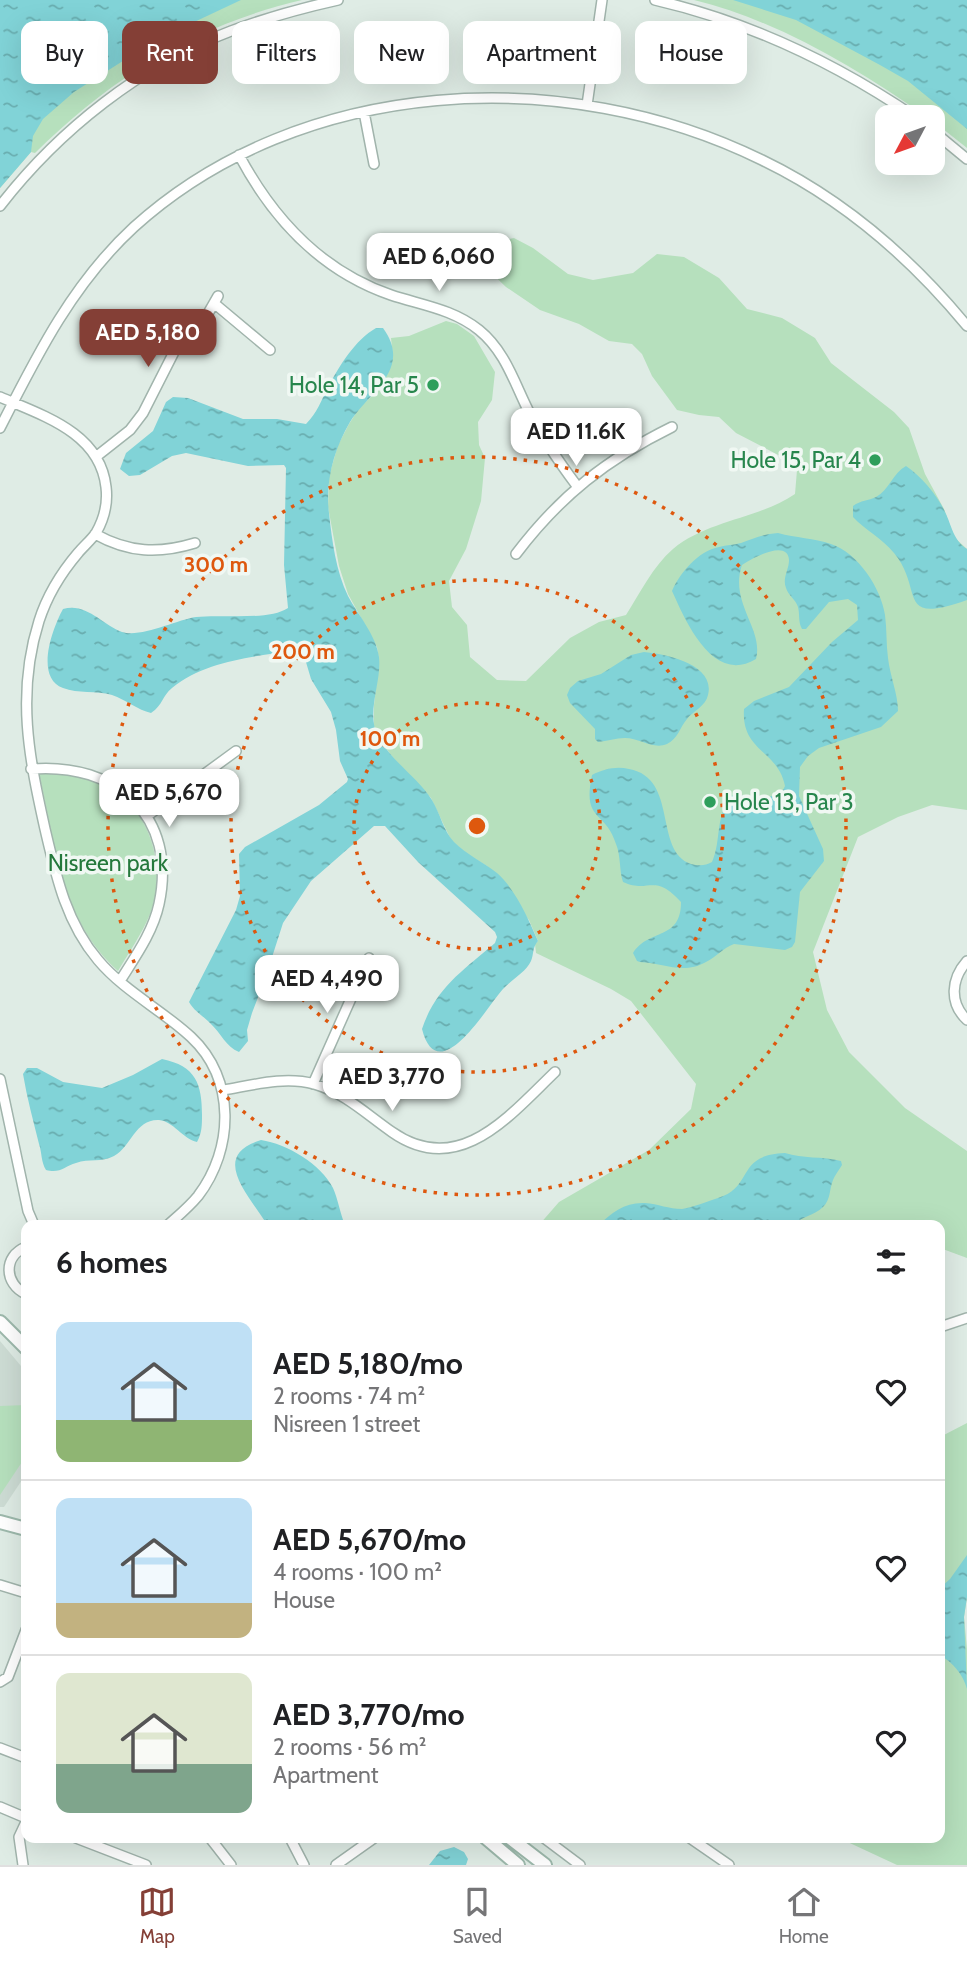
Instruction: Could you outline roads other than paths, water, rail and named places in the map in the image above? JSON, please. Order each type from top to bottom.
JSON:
[{"type":"main road","points":[[0,1322],[21,1343]]},
{"type":"main road","points":[[0,1521],[21,1528]]},
{"type":"main road","points":[[492,1843],[518,1865]]},
{"type":"main road","points":[[516,1843],[545,1865]]},
{"type":"street","points":[[0,206],[65,136],[90,114],[142,77],[228,32],[286,12],[338,0]]},
{"type":"street","points":[[587,105],[602,0]]},
{"type":"street","points":[[655,0],[727,20],[796,47],[853,77],[896,105]]},
{"type":"street","points":[[0,428],[52,327],[103,258],[166,200],[239,155],[300,131],[364,112],[408,104],[475,98],[542,99],[587,105],[677,126],[762,160],[841,207],[912,265],[967,327]]},
{"type":"street","points":[[364,112],[374,164]]},
{"type":"street","points":[[945,141],[967,159]]},
{"type":"street","points":[[239,155],[275,214],[311,250],[332,266],[381,292],[454,314],[482,332],[502,355],[539,429],[578,486]]},
{"type":"street","points":[[97,456],[130,429],[143,413],[174,352],[206,317],[217,300],[270,350]]},
{"type":"street","points":[[0,397],[60,423],[80,438],[97,456],[105,475],[107,496],[104,516],[95,534],[62,573],[49,596],[36,632],[25,706],[31,769],[56,876],[72,919],[97,959],[120,981],[192,1038],[211,1062],[223,1090],[224,1134],[215,1166],[198,1195],[172,1220]]},
{"type":"street","points":[[516,554],[548,514],[578,486],[638,443],[672,427]]},
{"type":"street","points":[[95,534],[110,542],[141,551],[173,550],[195,543]]},
{"type":"street","points":[[147,816],[236,751]]},
{"type":"street","points":[[31,769],[64,768],[96,775],[134,799],[147,816],[156,837],[161,860],[159,905],[151,927],[120,981]]},
{"type":"street","points":[[313,1084],[369,958]]},
{"type":"street","points":[[967,961],[954,981],[953,994],[956,1007],[967,1020]]},
{"type":"street","points":[[223,1090],[279,1082],[313,1084],[354,1103],[401,1138],[426,1147],[440,1148],[468,1143],[495,1129],[555,1072]]},
{"type":"street","points":[[0,1079],[32,1220]]},
{"type":"street","points":[[28,1211],[28,1220]]},
{"type":"street","points":[[17,1289],[12,1283],[9,1267],[16,1252],[21,1249]]},
{"type":"street","points":[[0,1282],[21,1291]]},
{"type":"street","points":[[945,1325],[967,1318]]},
{"type":"street","points":[[0,1586],[21,1592]]},
{"type":"street","points":[[0,1682],[8,1677],[21,1643]]},
{"type":"street","points":[[0,1748],[21,1756]]},
{"type":"street","points":[[0,1807],[21,1818]]},
{"type":"street","points":[[21,1832],[19,1837],[23,1865]]},
{"type":"street","points":[[89,1843],[146,1865]]},
{"type":"street","points":[[215,1843],[231,1865]]},
{"type":"street","points":[[293,1843],[304,1865]]},
{"type":"street","points":[[337,1865],[367,1843]]},
{"type":"street","points":[[551,1843],[580,1865]]},
{"type":"street","points":[[697,1843],[729,1865]]},
{"type":"water","points":[[0,0],[241,0],[196,21],[122,21],[122,62],[108,70],[108,21],[21,21],[21,84],[87,84],[43,119],[33,136],[31,152],[0,188]]},
{"type":"water","points":[[733,0],[967,0],[967,129],[945,111],[945,105],[938,105],[908,81],[796,20]]},
{"type":"water","points":[[376,328],[383,328],[391,343],[391,368],[344,432],[335,454],[328,490],[333,545],[340,576],[348,596],[374,641],[379,657],[373,710],[375,730],[386,748],[432,800],[454,842],[497,873],[510,888],[538,941],[529,965],[503,989],[463,1039],[451,1048],[439,1052],[429,1046],[422,1029],[435,1002],[452,980],[495,943],[497,937],[495,932],[418,862],[385,826],[374,826],[311,881],[283,923],[252,1013],[247,1030],[248,1041],[239,1052],[227,1043],[189,1002],[236,910],[240,896],[239,854],[245,847],[319,805],[348,779],[340,761],[331,712],[311,679],[303,652],[297,650],[248,658],[200,671],[172,688],[151,713],[112,695],[63,688],[54,682],[49,674],[48,651],[63,609],[87,611],[122,632],[139,633],[196,617],[257,616],[288,608],[284,565],[284,465],[248,466],[186,453],[172,456],[140,475],[129,476],[120,469],[126,453],[153,431],[166,402],[173,397],[188,398],[243,419],[277,419],[306,424],[349,354],[361,339]]},
{"type":"water","points":[[906,466],[934,493],[956,537],[967,549],[967,600],[929,609],[920,606],[894,553],[853,517],[853,506],[880,494]]},
{"type":"water","points":[[778,533],[831,544],[850,555],[867,573],[883,605],[888,658],[898,711],[881,727],[819,748],[808,756],[800,767],[799,796],[823,849],[824,861],[800,892],[795,942],[792,947],[785,950],[734,944],[706,962],[689,968],[640,962],[633,953],[647,940],[670,929],[676,923],[681,902],[664,888],[623,882],[616,844],[606,825],[592,809],[592,775],[619,768],[644,775],[661,800],[672,845],[679,857],[697,865],[712,862],[721,819],[734,794],[764,799],[782,792],[785,786],[781,774],[748,734],[744,709],[754,701],[789,687],[832,642],[858,620],[857,605],[848,599],[829,602],[806,629],[802,629],[798,607],[785,584],[789,560],[787,554],[776,550],[768,552],[742,565],[739,579],[743,604],[755,637],[756,659],[741,665],[727,664],[714,657],[693,633],[672,591],[685,570],[711,549]]},
{"type":"water","points":[[644,652],[676,658],[697,668],[708,684],[707,699],[667,744],[657,746],[625,738],[598,742],[595,739],[595,729],[570,703],[567,695],[570,688],[578,681],[601,674],[631,655]]},
{"type":"water","points":[[162,1059],[183,1066],[195,1078],[202,1104],[201,1132],[197,1142],[164,1121],[151,1121],[139,1128],[114,1156],[72,1164],[59,1170],[46,1170],[23,1074],[27,1068],[37,1068],[63,1082],[102,1088]]},
{"type":"water","points":[[261,1140],[271,1142],[312,1163],[333,1188],[343,1220],[264,1220],[244,1190],[235,1167],[237,1156],[245,1147]]},
{"type":"water","points":[[785,1153],[841,1161],[842,1165],[833,1180],[826,1204],[800,1220],[605,1220],[631,1204],[645,1203],[682,1209],[718,1198],[737,1186],[759,1159]]},
{"type":"water","points":[[967,1555],[964,1617],[967,1689],[957,1669],[945,1659],[945,1584]]},
{"type":"water","points":[[454,1847],[464,1852],[468,1859],[466,1865],[429,1865],[440,1851]]},
{"type":"place","name":"Hole 14, Par 5","points":[[433,385]]},
{"type":"place","name":"Hole 15, Par 4","points":[[875,460]]},
{"type":"place","name":"Hole 13, Par 3","points":[[710,802]]},
{"type":"park label","name":"Nisreen park","points":[[108,863]]}]
